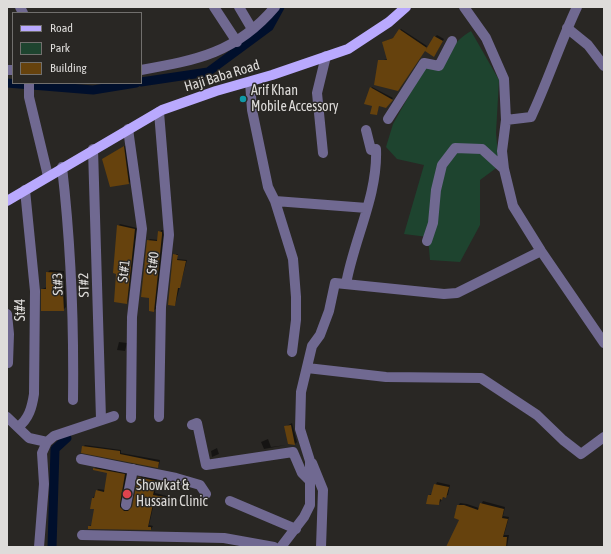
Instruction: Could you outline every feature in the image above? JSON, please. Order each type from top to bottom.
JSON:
[{"type":"main road","name":"Haji Baba Road","points":[[7,201],[62,167],[159,112],[216,91],[250,82],[348,49],[402,9]]},
{"type":"street","points":[[214,7],[237,42]]},
{"type":"street","points":[[239,7],[252,29]]},
{"type":"street","points":[[142,70],[209,55],[237,42],[275,7]]},
{"type":"street","points":[[464,7],[486,38],[504,79],[506,120],[502,151],[504,169],[513,206],[541,251],[604,343]]},
{"type":"street","points":[[506,120],[531,117],[546,86],[567,28],[577,7]]},
{"type":"street","points":[[567,28],[588,45],[604,66]]},
{"type":"street","points":[[388,119],[424,63],[439,66],[452,41]]},
{"type":"street","points":[[323,153],[317,93],[326,56]]},
{"type":"street","points":[[250,82],[252,110],[268,187],[275,201],[293,259],[296,304],[292,352]]},
{"type":"street","points":[[29,84],[29,97],[48,176]]},
{"type":"street","name":"St#0","points":[[159,112],[169,235],[161,307],[159,417]]},
{"type":"street","name":"St#1","points":[[128,129],[142,229],[132,317],[131,418]]},
{"type":"street","points":[[346,284],[349,267],[367,208],[376,164],[373,149],[366,130]]},
{"type":"street","points":[[427,241],[433,223],[436,190],[442,165],[455,148],[482,149],[504,169]]},
{"type":"street","name":"ST#2","points":[[93,149],[101,419]]},
{"type":"street","name":"St#3","points":[[62,167],[70,242],[73,400]]},
{"type":"street","name":"St#4","points":[[18,427],[24,422],[32,406],[34,394],[35,291],[25,190]]},
{"type":"street","points":[[275,201],[367,208]]},
{"type":"street","points":[[321,547],[323,490],[300,429],[301,392],[312,346],[320,335],[330,311],[335,283],[444,294],[457,293],[541,251]]},
{"type":"street","points":[[7,314],[9,334],[7,363]]},
{"type":"street","points":[[307,368],[386,377],[481,378],[537,414],[563,440],[581,454],[604,437]]},
{"type":"street","points":[[39,547],[44,484],[42,453],[47,442],[54,436],[101,419],[114,416]]},
{"type":"street","points":[[7,417],[29,438],[47,442]]},
{"type":"street","points":[[192,425],[197,423],[206,465],[293,452],[302,473],[310,481]]},
{"type":"street","points":[[281,547],[308,511],[310,481],[309,455]]},
{"type":"street","points":[[81,459],[176,478],[200,485],[206,494]]},
{"type":"street","points":[[126,505],[133,469]]},
{"type":"street","points":[[230,501],[296,528]]},
{"type":"street","points":[[82,535],[132,538],[224,538],[274,547]]},
{"type":"green space","points":[[471,31],[499,80],[496,133],[499,166],[480,180],[480,225],[460,262],[430,260],[428,237],[404,234],[424,165],[397,159],[386,147],[393,124],[425,67],[441,70],[456,43]]},
{"type":"building","points":[[399,29],[427,48],[398,91],[374,85],[378,60],[387,60],[382,42],[393,38]]},
{"type":"building","points":[[434,36],[443,41],[434,57],[425,51]]},
{"type":"building","points":[[370,87],[393,100],[386,108],[379,106],[377,115],[370,114],[372,106],[364,104]]},
{"type":"building","points":[[124,146],[129,184],[110,187],[102,159]]},
{"type":"building","points":[[117,225],[135,229],[127,304],[114,302],[116,274],[113,273]]},
{"type":"building","points":[[158,231],[162,232],[162,235],[154,312],[149,311],[149,298],[141,297],[147,240],[157,241]]},
{"type":"building","points":[[173,254],[178,255],[177,260],[186,261],[180,288],[178,288],[175,306],[168,305]]},
{"type":"building","points":[[46,272],[62,273],[64,311],[41,311],[41,289],[46,289]]},
{"type":"building","points":[[291,425],[295,445],[288,444],[284,426]]},
{"type":"building","points":[[82,446],[120,451],[120,454],[159,462],[158,468],[81,453]]},
{"type":"building","points":[[93,468],[125,474],[120,504],[120,507],[124,511],[128,511],[132,507],[138,477],[156,481],[153,495],[170,498],[169,507],[153,504],[148,527],[151,527],[151,530],[88,529],[88,526],[91,526],[94,509],[90,509],[92,498],[94,498],[96,490],[104,492],[107,473],[93,470]]},
{"type":"building","points":[[434,484],[449,487],[446,498],[443,497],[442,500],[440,499],[439,505],[426,504],[428,495],[431,495]]},
{"type":"building","points":[[480,503],[504,509],[502,518],[508,519],[503,537],[507,537],[506,547],[446,547],[459,520],[454,518],[457,505],[464,505],[478,510]]},
{"type":"waterway","points":[[142,82],[208,72],[269,27],[280,7]]},
{"type":"waterway","points":[[7,83],[12,83]]},
{"type":"waterway","points":[[19,84],[93,90],[130,84]]},
{"type":"waterway","points":[[52,547],[55,449],[67,438]]},
{"type":"place","name":"Arif Khan Mobile Accessory","points":[[243,99]]},
{"type":"place","name":"Showkat & Hussain Clinic","points":[[127,494]]}]
